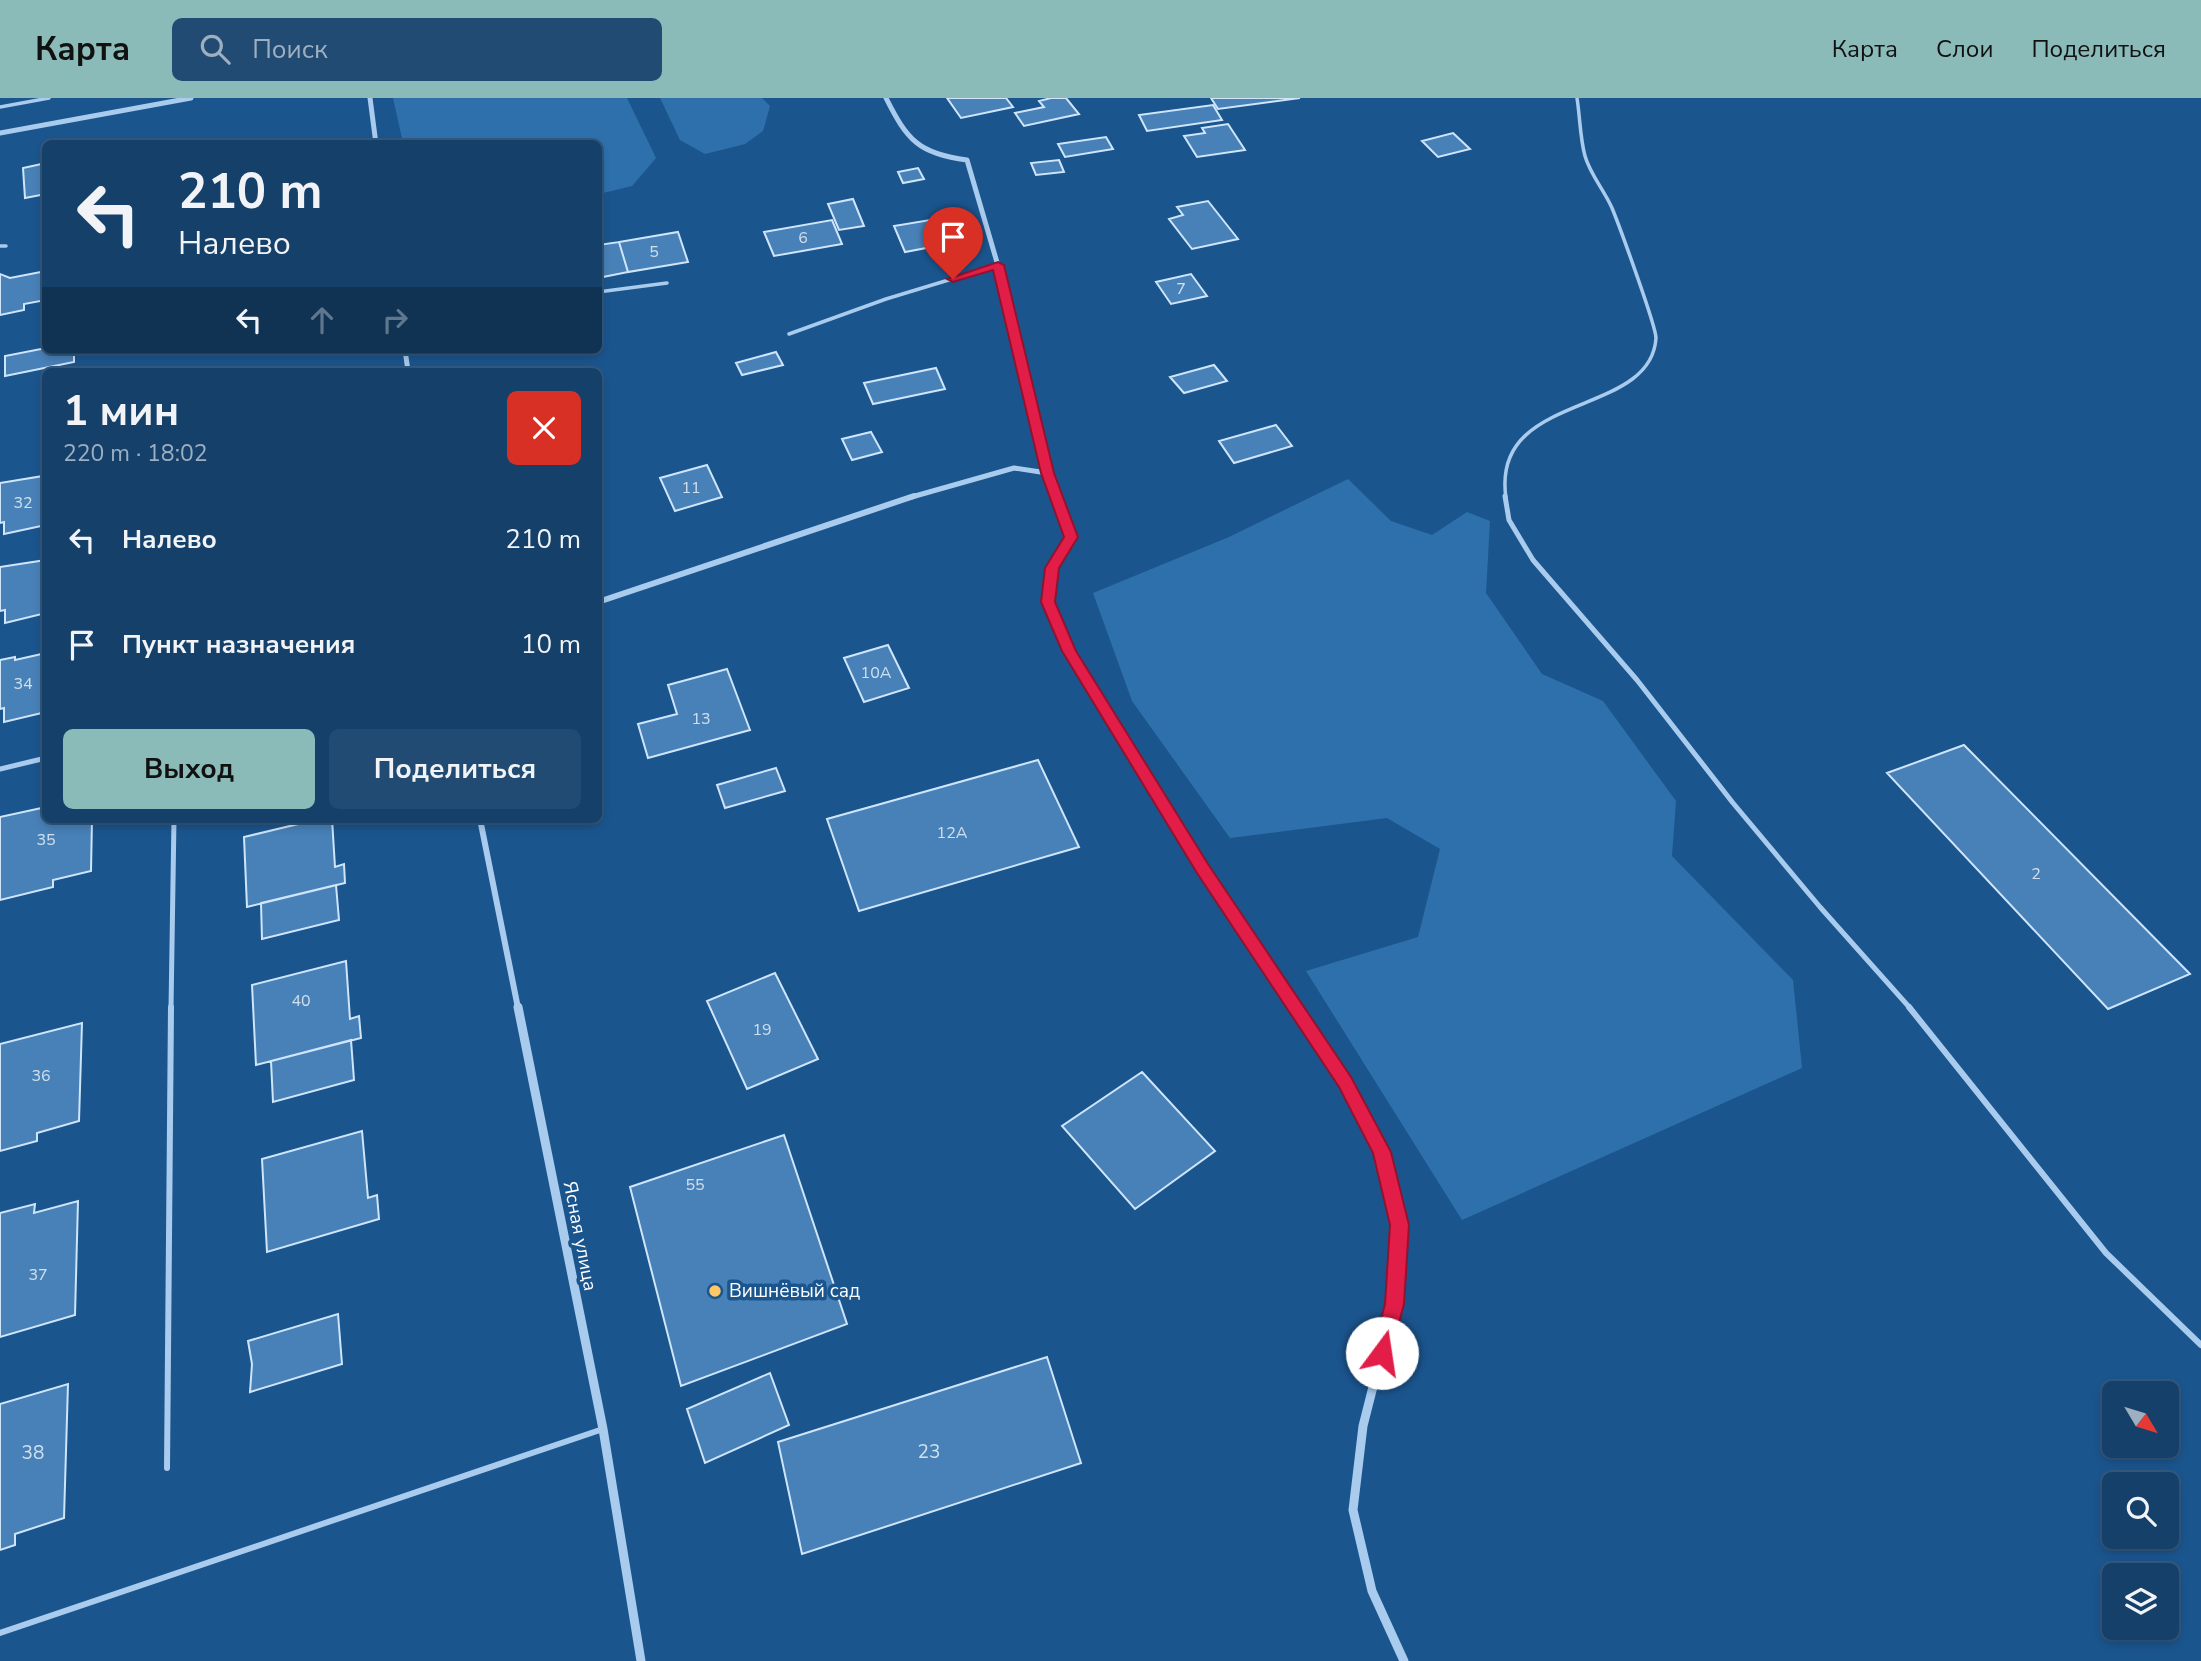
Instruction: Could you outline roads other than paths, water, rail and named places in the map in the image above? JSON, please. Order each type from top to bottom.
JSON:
[{"type":"street","points":[[0,133],[191,98]]},
{"type":"street","points":[[370,98],[375,140]]},
{"type":"street","points":[[886,98],[904,133],[920,149],[940,158],[967,160],[998,265],[1047,473],[1071,537],[1052,568],[1048,602],[1070,651],[1202,869],[1345,1082],[1382,1152],[1400,1225],[1394,1304],[1363,1426],[1353,1510],[1372,1591],[1404,1661]]},
{"type":"street","points":[[602,601],[889,503],[1014,468],[1047,473]]},
{"type":"street","name":"Ясная улица","points":[[481,823],[603,1429],[641,1661]]},
{"type":"lane","points":[[0,107],[49,98]]},
{"type":"lane","points":[[1577,98],[1585,157],[1612,208],[1656,336],[1651,360],[1630,380],[1605,395],[1542,421],[1521,439],[1508,458],[1504,486],[1508,520],[1533,560],[1637,680],[1733,803],[1820,907],[1896,992],[2106,1253],[2201,1345]]},
{"type":"lane","points":[[0,246],[6,246]]},
{"type":"lane","points":[[789,334],[886,299],[998,265]]},
{"type":"lane","points":[[602,291],[667,283]]},
{"type":"lane","points":[[0,769],[42,759]]},
{"type":"lane","points":[[167,1468],[174,823]]},
{"type":"lane","points":[[0,1633],[603,1429]]},
{"type":"place","name":"Вишнёвый сад","points":[[715,1291]]}]
